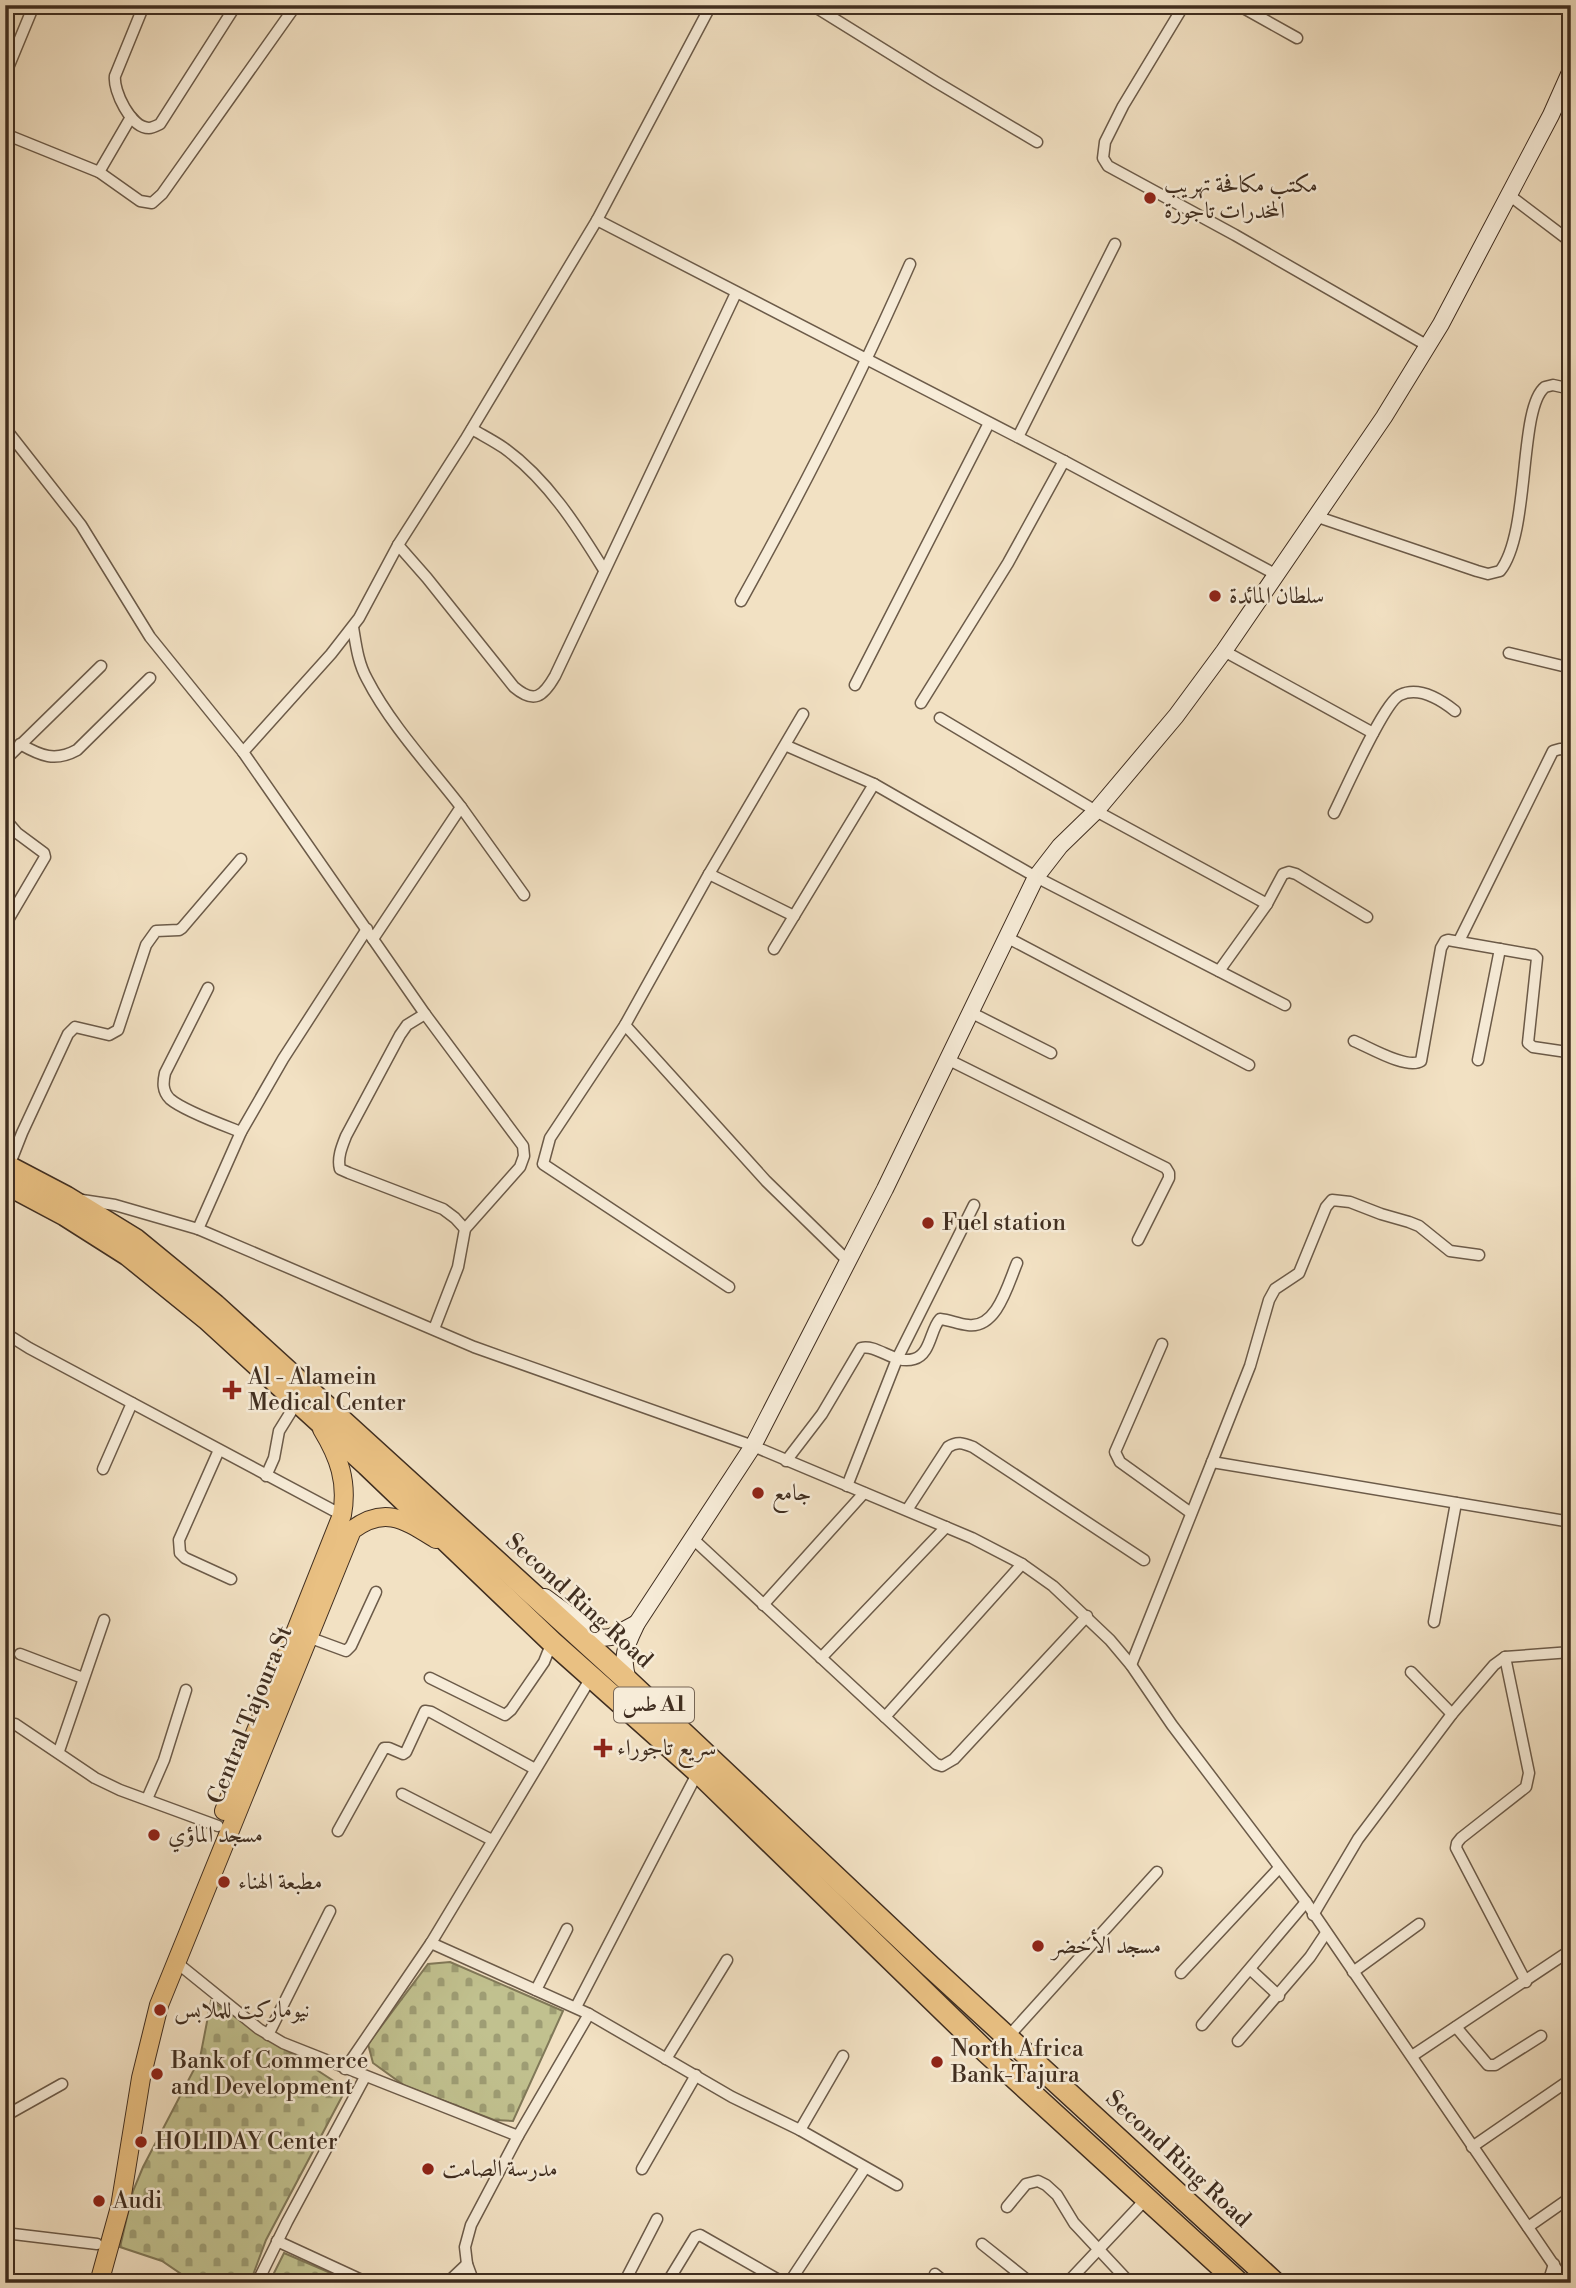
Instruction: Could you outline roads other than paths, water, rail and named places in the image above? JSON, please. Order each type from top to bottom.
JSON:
[{"type":"highway","name":"Second Ring Road","points":[[7,1171],[66,1197],[136,1240],[215,1305],[628,1681],[949,1985],[1275,2283]]},
{"type":"highway","name":"Second Ring Road","points":[[7,1171],[65,1215],[128,1255],[207,1319],[552,1642],[698,1772],[930,1999],[1239,2283]]},
{"type":"highway","points":[[891,1960],[901,1955],[907,1944]]},
{"type":"highway","points":[[930,1999],[937,1986],[949,1985]]},
{"type":"main road","points":[[628,1681],[623,1652],[637,1623],[754,1447],[1036,877],[1060,846],[1096,811],[1176,716],[1224,651],[1384,416],[1427,346],[1509,195],[1571,70]]},
{"type":"main road","name":"Central Tajoura St","points":[[99,2283],[120,2207],[151,2031],[176,1962],[218,1826],[342,1515],[342,1471],[338,1457],[318,1422]]},
{"type":"main road","name":"Central Tajoura St","points":[[87,2283],[109,2205],[141,2028],[148,2003],[188,1917],[352,1530],[363,1521],[378,1516],[397,1518],[463,1556]]},
{"type":"main road","points":[[523,1586],[554,1601],[601,1638],[611,1637],[637,1623]]},
{"type":"street","points":[[5,75],[34,5]]},
{"type":"street","points":[[144,5],[114,84],[131,117],[140,125],[150,128],[160,124],[236,5]]},
{"type":"street","points":[[5,134],[99,172],[147,204],[156,200],[296,5]]},
{"type":"street","points":[[243,752],[353,627],[398,545],[472,429],[597,220],[711,5]]},
{"type":"street","points":[[812,5],[1037,142]]},
{"type":"street","points":[[1184,5],[1123,106],[1105,142],[1103,158],[1108,166],[1235,235],[1427,346]]},
{"type":"street","points":[[1238,5],[1297,38]]},
{"type":"street","points":[[99,172],[131,117]]},
{"type":"street","points":[[1509,195],[1571,242]]},
{"type":"street","points":[[597,220],[1064,461],[1275,574]]},
{"type":"street","points":[[1018,437],[1115,244]]},
{"type":"street","points":[[741,601],[806,483],[868,360],[910,264]]},
{"type":"street","points":[[398,545],[514,687],[532,697],[547,690],[736,293]]},
{"type":"street","points":[[1315,516],[1477,571],[1488,574],[1500,570],[1507,559],[1521,510],[1527,442],[1537,396],[1545,387],[1571,389]]},
{"type":"street","points":[[855,685],[989,423]]},
{"type":"street","points":[[5,428],[81,525],[150,637],[243,752],[425,1014],[523,1146],[524,1156],[520,1167],[466,1229],[457,1267],[434,1329]]},
{"type":"street","points":[[472,429],[510,452],[542,483],[586,540],[604,570]]},
{"type":"street","points":[[921,703],[1008,563],[1064,461]]},
{"type":"street","points":[[353,627],[366,679],[384,708],[461,807],[524,895]]},
{"type":"street","points":[[1224,651],[1373,733]]},
{"type":"street","points":[[1509,653],[1571,667]]},
{"type":"street","points":[[5,760],[100,666]]},
{"type":"street","points":[[20,744],[47,757],[59,758],[68,755],[77,750],[150,678]]},
{"type":"street","points":[[1334,813],[1373,733],[1391,704],[1401,694],[1424,694],[1443,701],[1455,710]]},
{"type":"street","points":[[729,1287],[543,1164],[550,1138],[625,1025],[709,874],[787,746],[803,714]]},
{"type":"street","points":[[940,718],[1096,811],[1266,904]]},
{"type":"street","points":[[787,746],[874,784],[1036,877],[1285,1005]]},
{"type":"street","points":[[1459,941],[1553,751],[1571,750]]},
{"type":"street","points":[[774,948],[874,784]]},
{"type":"street","points":[[198,1229],[242,1132],[283,1059],[461,807]]},
{"type":"street","points":[[5,819],[17,833],[44,853],[45,857],[5,925]]},
{"type":"street","points":[[7,1171],[68,1034],[75,1027],[110,1035],[118,1030],[146,945],[156,931],[183,928],[241,859]]},
{"type":"street","points":[[1219,971],[1266,904],[1283,874],[1289,872],[1367,917]]},
{"type":"street","points":[[709,874],[794,916]]},
{"type":"street","points":[[1008,938],[1249,1065]]},
{"type":"street","points":[[1354,1041],[1406,1064],[1421,1061],[1442,944],[1448,940],[1537,958],[1528,1044],[1567,1052]]},
{"type":"street","points":[[1478,1060],[1500,949]]},
{"type":"street","points":[[208,988],[165,1073],[163,1084],[169,1098],[242,1132]]},
{"type":"street","points":[[970,1012],[1051,1053]]},
{"type":"street","points":[[425,1014],[407,1025],[400,1035],[346,1136],[341,1147],[339,1164],[340,1169],[349,1173],[443,1209],[466,1229]]},
{"type":"street","points":[[625,1025],[766,1181],[848,1261]]},
{"type":"street","points":[[947,1059],[1166,1168],[1169,1178],[1138,1240]]},
{"type":"street","points":[[66,1197],[115,1206],[198,1229],[474,1347],[754,1447],[946,1527],[1023,1564],[1054,1586],[1087,1616],[1131,1665],[1306,1902],[1566,2283]]},
{"type":"street","points":[[1131,1665],[1250,1366],[1269,1300],[1275,1289],[1298,1273],[1332,1200],[1350,1202],[1419,1226],[1450,1251],[1479,1255]]},
{"type":"street","points":[[847,1486],[897,1359],[974,1205]]},
{"type":"street","points":[[786,1461],[822,1414],[861,1348],[867,1347],[897,1359],[913,1360],[925,1352],[940,1319],[969,1326],[985,1322],[997,1307],[1017,1263]]},
{"type":"street","points":[[5,1333],[342,1515]]},
{"type":"street","points":[[1162,1344],[1115,1452],[1121,1462],[1191,1513]]},
{"type":"street","points":[[266,1476],[274,1458],[279,1431],[297,1402]]},
{"type":"street","points":[[103,1469],[132,1403]]},
{"type":"street","points":[[907,1510],[948,1447],[954,1443],[962,1443],[973,1447],[1144,1560]]},
{"type":"street","points":[[219,1450],[178,1540],[180,1553],[185,1558],[231,1579]]},
{"type":"street","points":[[1212,1462],[1571,1522]]},
{"type":"street","points":[[763,1605],[864,1493]]},
{"type":"street","points":[[1434,1622],[1456,1503]]},
{"type":"street","points":[[821,1658],[946,1527]]},
{"type":"street","points":[[692,1538],[936,1764],[942,1766],[947,1764],[1087,1616]]},
{"type":"street","points":[[885,1717],[1023,1564]]},
{"type":"street","points":[[308,1637],[346,1651],[351,1647],[376,1592]]},
{"type":"street","points":[[59,1751],[104,1620]]},
{"type":"street","points":[[430,1678],[505,1715],[544,1662],[552,1642]]},
{"type":"street","points":[[1313,1915],[1359,1839],[1452,1714],[1493,1665],[1505,1657],[1571,1652]]},
{"type":"street","points":[[20,1654],[83,1678]]},
{"type":"street","points":[[1505,1657],[1530,1773],[1528,1781],[1526,1787],[1461,1838],[1456,1848],[1526,1982]]},
{"type":"street","points":[[1411,1672],[1452,1714]]},
{"type":"street","points":[[345,2069],[431,1943],[592,1676]]},
{"type":"street","points":[[147,1799],[164,1760],[186,1690]]},
{"type":"street","points":[[338,1831],[384,1748],[403,1754],[406,1752],[425,1711],[432,1712],[536,1769]]},
{"type":"street","points":[[15,1724],[120,1790],[218,1826]]},
{"type":"street","points":[[576,2007],[698,1772]]},
{"type":"street","points":[[402,1794],[492,1840]]},
{"type":"street","points":[[1181,1973],[1279,1868]]},
{"type":"street","points":[[1007,2038],[1157,1872]]},
{"type":"street","points":[[1202,2025],[1306,1902]]},
{"type":"street","points":[[268,2035],[330,1911]]},
{"type":"street","points":[[1353,1972],[1419,1924]]},
{"type":"street","points":[[536,1990],[567,1929]]},
{"type":"street","points":[[1238,2041],[1279,1996],[1326,1933]]},
{"type":"street","points":[[431,1943],[576,2007],[732,2097],[800,2130],[897,2185]]},
{"type":"street","points":[[1412,2056],[1571,1950]]},
{"type":"street","points":[[666,2059],[727,1960]]},
{"type":"street","points":[[176,1962],[268,2035],[283,2043],[518,2136]]},
{"type":"street","points":[[1250,1969],[1279,1996]]},
{"type":"street","points":[[474,2283],[467,2264],[465,2247],[471,2225],[518,2136],[589,2014]]},
{"type":"street","points":[[1457,2027],[1488,2065],[1495,2065],[1541,2036]]},
{"type":"street","points":[[800,2130],[843,2056]]},
{"type":"street","points":[[642,2169],[696,2076]]},
{"type":"street","points":[[257,2283],[365,2077]]},
{"type":"street","points":[[1472,2147],[1571,2079]]},
{"type":"street","points":[[5,2116],[62,2084]]},
{"type":"street","points":[[667,2283],[695,2237],[700,2235],[786,2283],[865,2168]]},
{"type":"street","points":[[1007,2207],[1027,2184],[1038,2181],[1046,2185],[1057,2195],[1067,2214],[1130,2283]]},
{"type":"street","points":[[1528,2227],[1571,2197]]},
{"type":"street","points":[[1075,2280],[1097,2249],[1146,2199]]},
{"type":"street","points":[[624,2283],[657,2219]]},
{"type":"street","points":[[5,2233],[97,2244]]},
{"type":"street","points":[[277,2241],[368,2283]]},
{"type":"street","points":[[982,2244],[1031,2283]]},
{"type":"street","points":[[447,2283],[467,2264]]},
{"type":"street","points":[[1548,2283],[1554,2264]]},
{"type":"street","points":[[935,2274],[946,2283]]},
{"type":"place","name":"مكتب مكافحة تهريب المخدرات تاجورة","points":[[1150,198]]},
{"type":"place","name":"سلطان المائدة","points":[[1215,596]]},
{"type":"place","name":"Fuel station","points":[[928,1223]]},
{"type":"place","name":"Al - Alamein Medical Center","points":[[232,1390]]},
{"type":"place","name":"جامع","points":[[758,1493]]},
{"type":"place","name":"سريع تاجوراء","points":[[603,1748]]},
{"type":"place","name":"مسجد الماؤي","points":[[154,1835]]},
{"type":"place","name":"مطبعة الهناء","points":[[224,1882]]},
{"type":"place","name":"مسجد الأخضر","points":[[1038,1946]]},
{"type":"place","name":"نيوماركت للملابس","points":[[160,2010]]},
{"type":"place","name":"North Africa Bank-Tajura","points":[[937,2062]]},
{"type":"place","name":"Bank of Commerce and Development","points":[[157,2074]]},
{"type":"place","name":"HOLIDAY Center","points":[[141,2142]]},
{"type":"place","name":"مدرسة الصامت","points":[[428,2169]]},
{"type":"place","name":"Audi","points":[[99,2201]]}]
